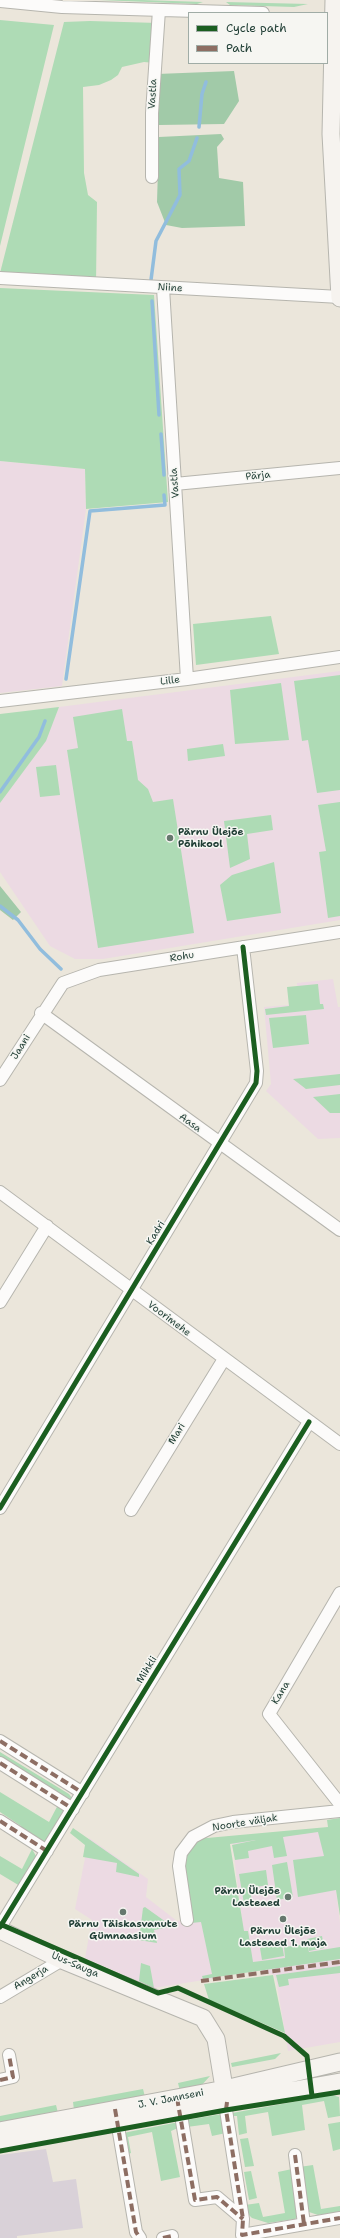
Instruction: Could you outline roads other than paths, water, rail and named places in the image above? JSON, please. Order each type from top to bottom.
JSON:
[{"type":"main road","points":[[334,0],[331,134],[340,297]]},
{"type":"main road","name":"Uus-Sauga","points":[[0,1930],[62,1960],[203,2018],[216,2039],[226,2096]]},
{"type":"main road","name":"J. V. Jannseni","points":[[226,2096],[340,2062]]},
{"type":"main road","points":[[334,2083],[325,2079],[327,2074],[340,2070]]},
{"type":"main road","name":"J. V. Jannseni","points":[[0,2143],[116,2116],[179,2104],[226,2096],[334,2083]]},
{"type":"main road","name":"J. V. Jannseni","points":[[0,2130],[116,2116]]},
{"type":"street","points":[[0,1],[89,4],[159,10],[214,5],[257,12]]},
{"type":"street","name":"Vastla","points":[[152,177],[152,113],[159,10]]},
{"type":"street","name":"Niine","points":[[0,278],[340,297]]},
{"type":"street","name":"Vastla","points":[[163,288],[187,679]]},
{"type":"street","name":"Pärja","points":[[175,484],[340,468]]},
{"type":"street","name":"Lille","points":[[0,701],[187,679],[340,657]]},
{"type":"street","name":"Rohu","points":[[41,1014],[63,983],[99,970],[340,932]]},
{"type":"street","name":"Kadri","points":[[0,1508],[256,1083],[256,1064],[243,947]]},
{"type":"street","name":"Jaani","points":[[0,1080],[41,1014]]},
{"type":"street","name":"Aasa","points":[[41,1014],[340,1230]]},
{"type":"street","name":"Voorimehe","points":[[0,1192],[340,1444]]},
{"type":"street","points":[[0,1302],[47,1226]]},
{"type":"street","name":"Mari","points":[[131,1510],[224,1359]]},
{"type":"street","name":"Mihkli","points":[[0,1927],[309,1422]]},
{"type":"street","name":"Kana","points":[[340,1593],[269,1714],[340,1804]]},
{"type":"street","points":[[0,1741],[83,1793]]},
{"type":"street","points":[[0,1763],[73,1809]]},
{"type":"street","name":"Noorte väljak","points":[[187,1920],[179,1866],[180,1853],[193,1837],[214,1826],[232,1822],[340,1811]]},
{"type":"street","points":[[0,1821],[47,1851]]},
{"type":"street","name":"Angerja","points":[[0,1997],[62,1960]]},
{"type":"street","points":[[0,2080],[13,2077],[9,2055]]},
{"type":"street","points":[[226,2096],[226,2110],[243,2219],[242,2235],[340,2218]]},
{"type":"street","points":[[179,2104],[195,2200],[217,2196],[243,2219]]},
{"type":"street","points":[[116,2116],[136,2232],[140,2238]]},
{"type":"street","points":[[295,2155],[304,2224]]},
{"type":"waterway","points":[[199,127],[202,94],[206,82]]},
{"type":"waterway","points":[[151,280],[156,241],[180,195],[179,169],[189,161],[197,138]]},
{"type":"waterway","points":[[152,301],[159,415]]},
{"type":"waterway","points":[[161,434],[164,475]]},
{"type":"waterway","points":[[66,679],[90,511],[165,505],[164,495]]},
{"type":"waterway","points":[[0,792],[39,737],[45,721]]},
{"type":"waterway","points":[[0,906],[18,920],[40,949],[61,969]]},
{"type":"place","name":"Pärnu Ülejõe Põhikool","points":[[170,838]]},
{"type":"place","name":"Pärnu Ülejõe Lasteaed","points":[[288,1897]]},
{"type":"place","name":"Pärnu Täiskasvanute Gümnaasium","points":[[123,1912]]},
{"type":"place","name":"Pärnu Ülejõe Lasteaed 1. maja","points":[[283,1919]]}]
